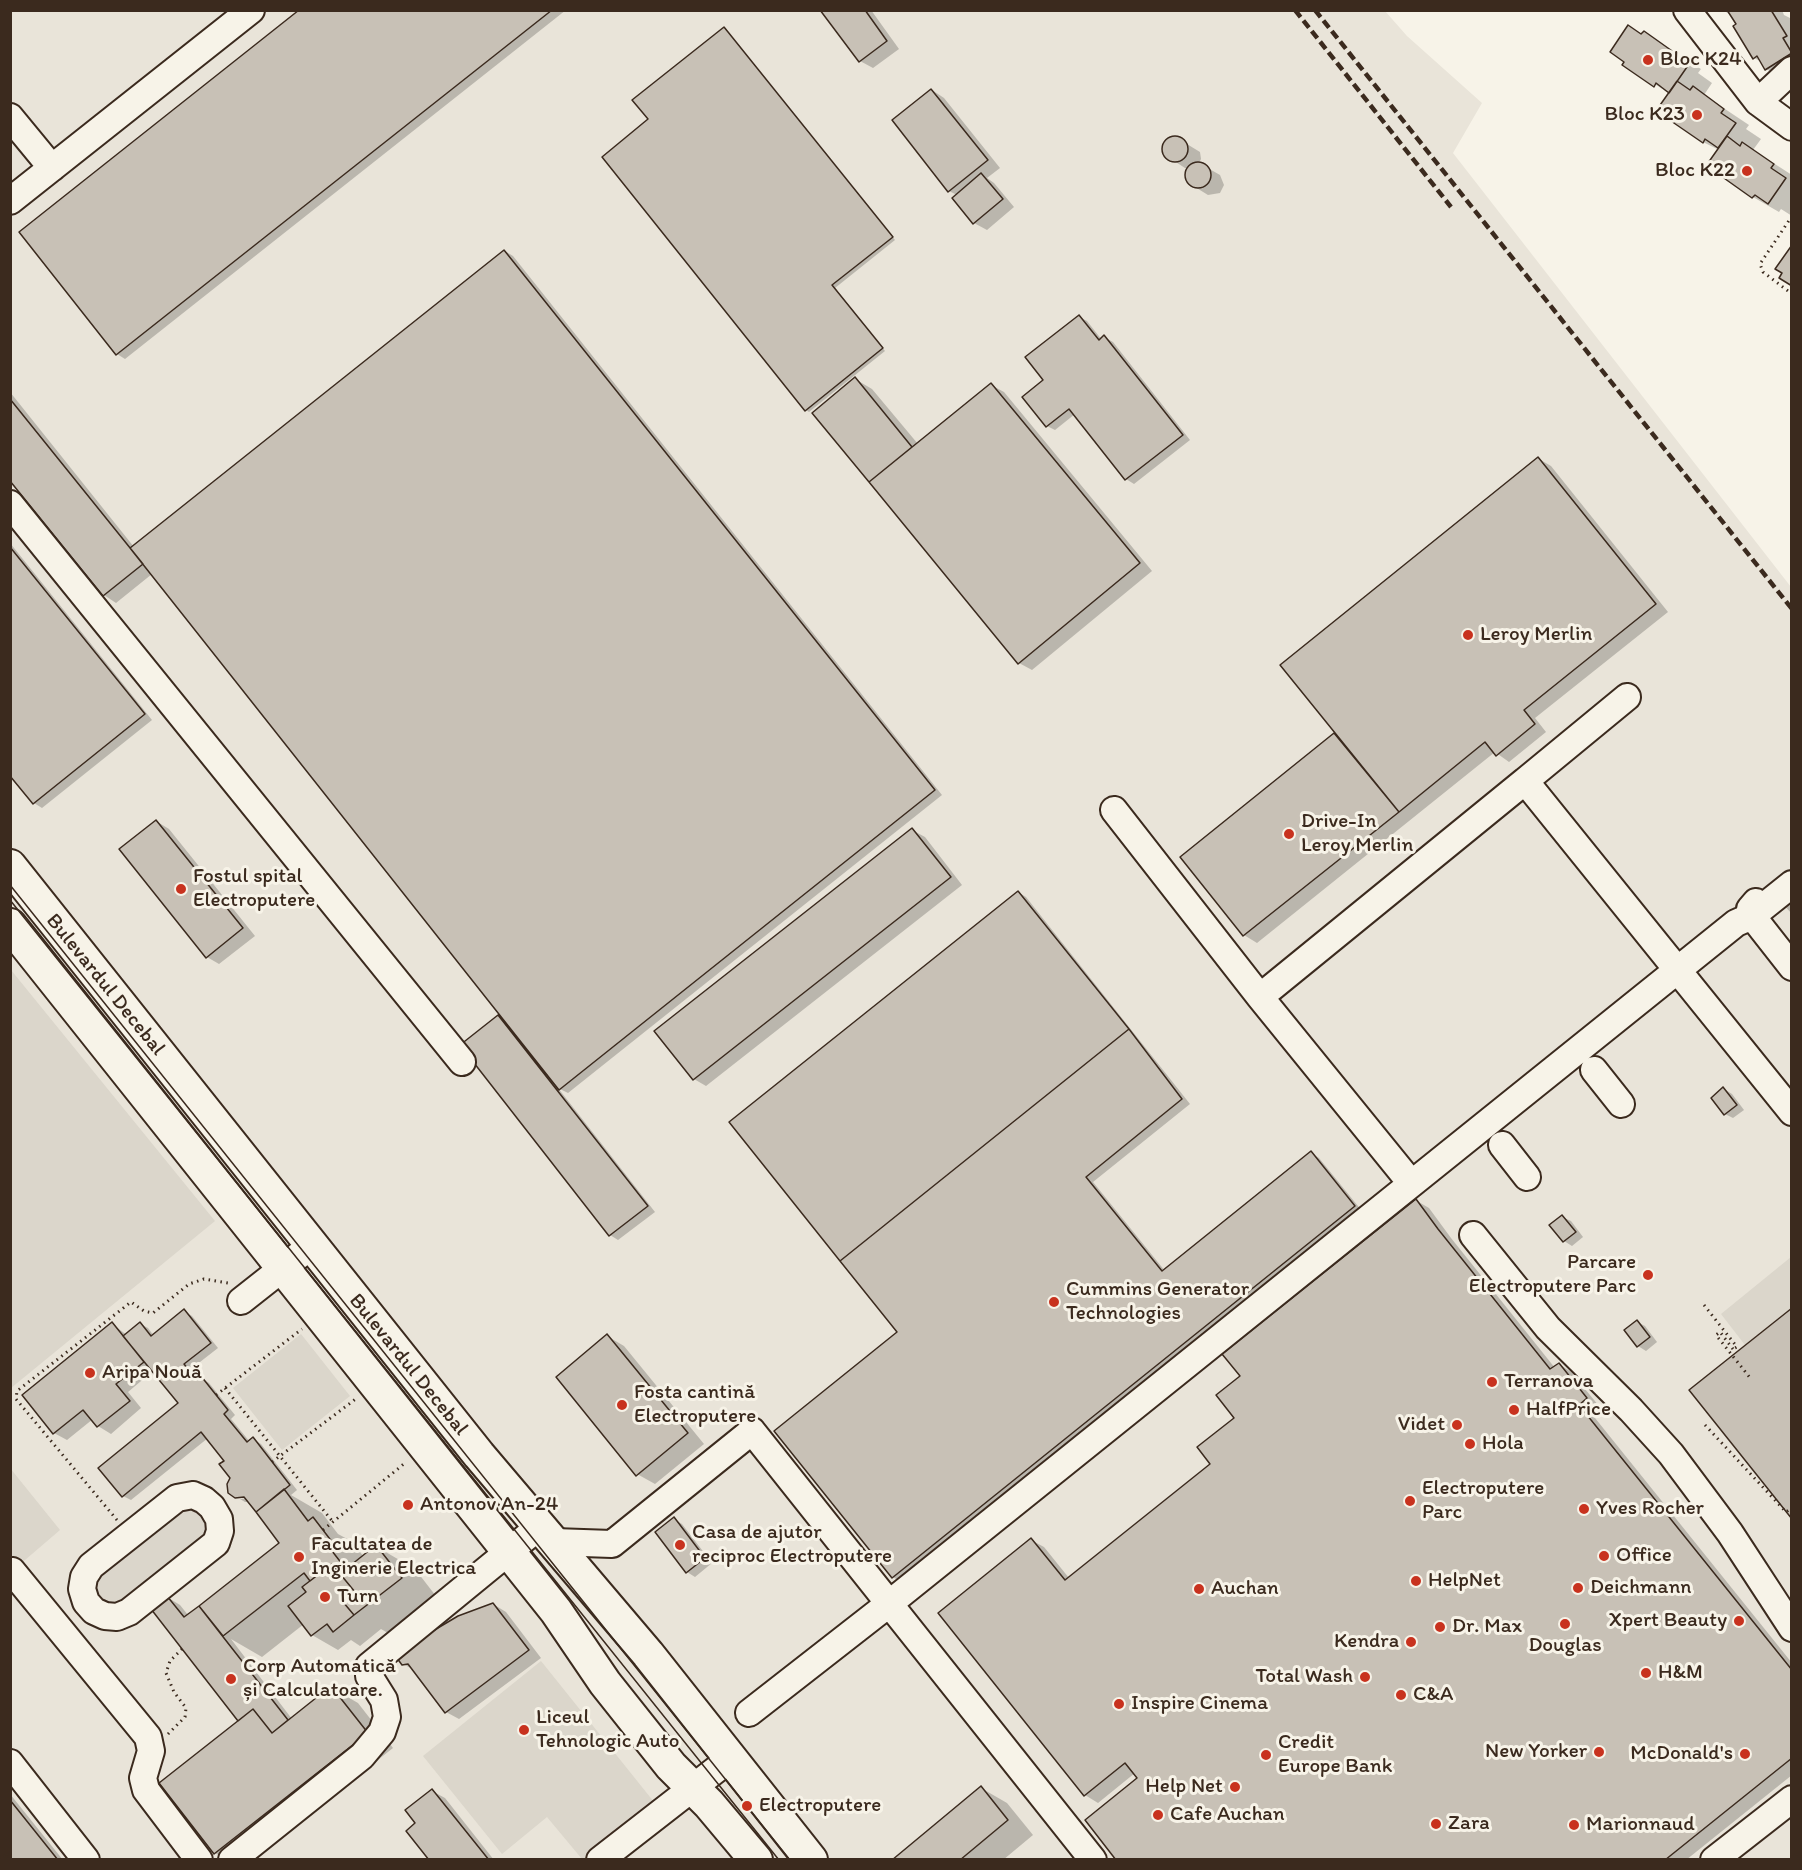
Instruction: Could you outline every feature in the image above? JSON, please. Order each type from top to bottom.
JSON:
[{"type":"main road","name":"Bulevardul Decebal","points":[[15,881],[312,1245],[479,1455],[648,1654],[812,1860]]},
{"type":"main road","name":"Bulevardul Decebal","points":[[10,925],[509,1551],[556,1611],[605,1683],[671,1766],[710,1804],[756,1860]]},
{"type":"street","points":[[10,201],[251,10]]},
{"type":"street","points":[[1687,10],[1758,102],[1791,127]]},
{"type":"street","points":[[1758,102],[1791,70]]},
{"type":"street","points":[[10,117],[52,168]]},
{"type":"street","points":[[10,504],[462,1062]]},
{"type":"street","points":[[1260,997],[1627,696]]},
{"type":"street","points":[[1525,781],[1791,1112]]},
{"type":"street","points":[[1114,810],[1260,997],[1411,1183]]},
{"type":"street","points":[[1791,873],[1758,899],[1750,909],[1758,924],[1791,967]]},
{"type":"street","points":[[1758,924],[1791,884]]},
{"type":"street","points":[[749,1713],[890,1603],[1411,1183],[1686,979],[1736,923],[1758,924]]},
{"type":"street","points":[[1594,1070],[1622,1104]]},
{"type":"street","points":[[1502,1145],[1527,1177]]},
{"type":"street","points":[[1473,1235],[1548,1328],[1631,1410],[1671,1454],[1730,1533],[1791,1628]]},
{"type":"street","points":[[235,1292],[284,1268],[312,1245]]},
{"type":"street","points":[[232,1860],[362,1756],[382,1732],[387,1717],[384,1700],[369,1676],[369,1666],[509,1551],[547,1534],[612,1544],[752,1431],[1093,1860]]},
{"type":"street","points":[[193,1495],[212,1507],[219,1519],[220,1531],[216,1543],[129,1612],[117,1617],[105,1616],[91,1607],[86,1602],[82,1589],[84,1577],[91,1566],[177,1498],[193,1495]]},
{"type":"street","points":[[12,1570],[148,1737],[151,1751],[143,1778],[146,1790],[199,1860]]},
{"type":"street","points":[[63,1634],[91,1607]]},
{"type":"street","points":[[600,1860],[731,1758]]},
{"type":"street","points":[[10,1763],[86,1860]]},
{"type":"street","points":[[1714,1860],[1791,1799]]},
{"type":"path","points":[[1791,216],[1760,264],[1763,272],[1791,294]]},
{"type":"path","points":[[130,1536],[16,1399],[17,1391],[131,1302],[144,1311],[153,1313],[189,1284],[204,1279],[235,1292]]},
{"type":"path","points":[[1704,1305],[1737,1347],[1733,1349],[1720,1332],[1716,1335],[1751,1379]]},
{"type":"path","points":[[216,1395],[303,1328]]},
{"type":"path","points":[[225,1388],[333,1522]]},
{"type":"path","points":[[272,1462],[361,1395]]},
{"type":"path","points":[[1706,1425],[1786,1512],[1791,1508]]},
{"type":"path","points":[[322,1530],[405,1463]]},
{"type":"path","points":[[151,1751],[185,1717],[186,1708],[174,1692],[166,1673],[170,1661],[182,1649]]},
{"type":"shaded area","points":[[11,11],[1385,11],[1407,36],[1482,103],[1453,153],[1791,587],[1791,1859],[11,1860]]},
{"type":"shaded area","points":[[11,970],[215,1221],[10,1388]]},
{"type":"shaded area","points":[[1791,1257],[1791,1308],[1745,1345],[1721,1314]]},
{"type":"shaded area","points":[[301,1334],[350,1396],[282,1450],[233,1388]]},
{"type":"shaded area","points":[[10,1468],[60,1530],[11,1572],[10,1572]]},
{"type":"shaded area","points":[[193,1495],[220,1531],[105,1616],[84,1577]]},
{"type":"shaded area","points":[[541,1661],[658,1807],[594,1859],[582,1859],[547,1817],[502,1854],[423,1756]]},
{"type":"building","points":[[299,10],[552,10],[116,355],[19,232]]},
{"type":"building","points":[[820,10],[865,10],[887,41],[859,62]]},
{"type":"building","points":[[1727,10],[1771,10],[1787,36],[1783,38],[1792,53],[1765,70],[1757,56],[1753,59],[1733,26],[1736,24]]},
{"type":"building","name":"Bloc K24","points":[[1628,25],[1641,34],[1644,31],[1675,53],[1673,57],[1687,67],[1669,93],[1656,83],[1654,87],[1622,65],[1624,62],[1610,52]]},
{"type":"building","points":[[724,27],[893,237],[832,285],[883,348],[805,411],[602,157],[648,119],[632,100]]},
{"type":"building","name":"Bloc K23","points":[[1677,81],[1690,90],[1693,86],[1724,109],[1721,113],[1736,123],[1718,148],[1705,139],[1703,143],[1671,121],[1673,118],[1658,108]]},
{"type":"building","points":[[931,89],[988,160],[948,192],[892,120]]},
{"type":"building","points":[[1175,136],[1184,140],[1188,149],[1184,158],[1175,162],[1166,158],[1162,149],[1166,140]]},
{"type":"building","name":"Bloc K22","points":[[1727,136],[1740,146],[1742,142],[1774,164],[1771,168],[1786,178],[1768,204],[1755,195],[1752,198],[1721,176],[1722,173],[1708,163]]},
{"type":"building","points":[[1198,162],[1207,166],[1211,175],[1207,184],[1198,188],[1189,184],[1185,175],[1189,166]]},
{"type":"building","points":[[981,173],[1003,199],[973,224],[952,198]]},
{"type":"building","points":[[1792,245],[1792,286],[1779,278],[1782,273],[1775,269]]},
{"type":"building","points":[[504,250],[935,790],[559,1090],[130,548]]},
{"type":"building","points":[[1079,315],[1099,340],[1104,335],[1183,435],[1125,480],[1069,409],[1046,427],[1022,397],[1043,380],[1025,357]]},
{"type":"building","points":[[855,377],[912,447],[869,482],[812,413]]},
{"type":"building","points":[[991,383],[1140,563],[1018,664],[869,482]]},
{"type":"building","points":[[10,399],[143,564],[103,596],[10,481]]},
{"type":"building","name":"Leroy Merlin","points":[[1538,457],[1656,604],[1524,710],[1535,724],[1496,756],[1485,742],[1399,812],[1280,665]]},
{"type":"building","points":[[10,547],[145,714],[33,804],[10,776]]},
{"type":"building","name":"Drive-In Leroy Merlin","points":[[1334,733],[1399,812],[1243,936],[1180,857]]},
{"type":"building","name":"Fostul spital Electroputere","points":[[156,820],[243,928],[206,958],[119,849]]},
{"type":"building","points":[[912,828],[951,877],[693,1080],[654,1031]]},
{"type":"building","points":[[1018,891],[1129,1029],[840,1261],[729,1122]]},
{"type":"building","points":[[498,1015],[648,1206],[609,1236],[460,1045]]},
{"type":"building","name":"Cummins Generator Technologies","points":[[1129,1029],[1182,1099],[1086,1177],[1162,1271],[1311,1151],[1355,1206],[892,1578],[774,1431],[897,1332],[840,1261]]},
{"type":"building","points":[[1723,1087],[1737,1105],[1724,1115],[1711,1098]]},
{"type":"building","name":"Electroputere Parc","points":[[1416,1199],[1550,1369],[1559,1363],[1587,1398],[1579,1405],[1792,1670],[1792,1758],[1665,1860],[1116,1860],[1085,1820],[1137,1778],[1125,1763],[1084,1796],[938,1613],[1031,1538],[1065,1580],[1210,1464],[1197,1447],[1234,1418],[1216,1395],[1240,1376],[1222,1354]]},
{"type":"building","points":[[1562,1215],[1576,1232],[1563,1242],[1549,1225]]},
{"type":"building","points":[[1792,1308],[1792,1519],[1689,1390]]},
{"type":"building","points":[[184,1309],[211,1343],[184,1364],[197,1380],[201,1376],[228,1410],[224,1414],[247,1442],[253,1437],[290,1485],[256,1512],[244,1497],[235,1498],[228,1493],[227,1484],[230,1478],[219,1464],[224,1461],[201,1432],[122,1497],[98,1468],[178,1403],[123,1336],[140,1322],[151,1336]]},
{"type":"building","points":[[1637,1320],[1650,1337],[1637,1347],[1624,1330]]},
{"type":"building","name":"Aripa Nouă","points":[[112,1322],[144,1362],[116,1384],[130,1401],[97,1427],[83,1410],[53,1434],[22,1395]]},
{"type":"building","name":"Fosta cantină Electroputere","points":[[607,1334],[688,1433],[636,1476],[556,1377]]},
{"type":"building","name":"Facultatea de Inginerie Electrica","points":[[284,1489],[308,1521],[313,1517],[336,1547],[332,1551],[346,1569],[376,1545],[402,1578],[354,1615],[343,1602],[355,1592],[332,1564],[310,1581],[304,1573],[223,1636],[199,1606],[279,1543],[256,1512]]},
{"type":"building","name":"Casa de ajutor reciproc Electroputere","points":[[674,1517],[705,1558],[686,1573],[655,1532]]},
{"type":"building","name":"Turn","points":[[332,1564],[355,1592],[343,1602],[354,1615],[333,1632],[327,1624],[311,1636],[288,1606],[306,1592],[302,1587]]},
{"type":"building","name":"Corp Automatică și Calculatoare.","points":[[167,1596],[184,1617],[199,1606],[288,1720],[272,1733],[253,1709],[238,1721],[151,1609]]},
{"type":"building","points":[[493,1603],[529,1650],[445,1713],[408,1664],[402,1665],[394,1654],[458,1616]]},
{"type":"building","points":[[331,1686],[368,1733],[214,1854],[159,1783],[253,1709],[272,1733]]},
{"type":"building","points":[[981,1786],[1008,1820],[960,1860],[892,1860]]},
{"type":"building","points":[[432,1789],[489,1860],[429,1860],[406,1831],[415,1823],[405,1810]]},
{"type":"building","points":[[10,1800],[58,1860],[10,1860]]},
{"type":"tram line","points":[[10,885],[790,1860]]},
{"type":"tram line","points":[[10,900],[779,1860]]},
{"type":"railway","points":[[1295,10],[1451,207]]},
{"type":"railway","points":[[1315,10],[1792,609]]},
{"type":"place","name":"Bloc K24","points":[[1648,60]]},
{"type":"place","name":"Bloc K23","points":[[1697,115]]},
{"type":"place","name":"Bloc K22","points":[[1747,171]]},
{"type":"place","name":"Leroy Merlin","points":[[1468,635]]},
{"type":"place","name":"Drive-In Leroy Merlin","points":[[1289,834]]},
{"type":"place","name":"Fostul spital Electroputere","points":[[181,889]]},
{"type":"place","name":"Parcare Electroputere Parc","points":[[1648,1275]]},
{"type":"place","name":"Cummins Generator Technologies","points":[[1054,1302]]},
{"type":"place","name":"Aripa Nouă","points":[[90,1373]]},
{"type":"place","name":"Terranova","points":[[1492,1382]]},
{"type":"place","name":"Fosta cantină Electroputere","points":[[622,1405]]},
{"type":"place","name":"HalfPrice","points":[[1514,1410]]},
{"type":"place","name":"Videt","points":[[1457,1425]]},
{"type":"place","name":"Hola","points":[[1470,1444]]},
{"type":"place","name":"Electroputere Parc","points":[[1410,1501]]},
{"type":"place","name":"Antonov An-24","points":[[408,1505]]},
{"type":"place","name":"Yves Rocher","points":[[1584,1509]]},
{"type":"place","name":"Casa de ajutor reciproc Electroputere","points":[[680,1545]]},
{"type":"place","name":"Office","points":[[1604,1556]]},
{"type":"place","name":"Facultatea de Inginerie Electrica","points":[[299,1557]]},
{"type":"place","name":"HelpNet","points":[[1416,1581]]},
{"type":"place","name":"Deichmann","points":[[1578,1588]]},
{"type":"place","name":"Auchan","points":[[1199,1589]]},
{"type":"place","name":"Turn","points":[[325,1597]]},
{"type":"place","name":"Xpert Beauty","points":[[1739,1621]]},
{"type":"place","name":"Douglas","points":[[1565,1624]]},
{"type":"place","name":"Dr. Max","points":[[1440,1627]]},
{"type":"place","name":"Kendra","points":[[1411,1642]]},
{"type":"place","name":"H&M","points":[[1646,1673]]},
{"type":"place","name":"Total Wash","points":[[1365,1677]]},
{"type":"place","name":"Corp Automatică și Calculatoare.","points":[[231,1679]]},
{"type":"place","name":"C&A","points":[[1401,1695]]},
{"type":"place","name":"Inspire Cinema","points":[[1119,1704]]},
{"type":"place","name":"Liceul Tehnologic Auto","points":[[524,1730]]},
{"type":"place","name":"New Yorker","points":[[1599,1752]]},
{"type":"place","name":"McDonald's","points":[[1745,1754]]},
{"type":"place","name":"Credit Europe Bank","points":[[1266,1755]]},
{"type":"place","name":"Help Net","points":[[1235,1787]]},
{"type":"place","name":"Electroputere","points":[[747,1806]]},
{"type":"place","name":"Cafe Auchan","points":[[1158,1815]]},
{"type":"place","name":"Zara","points":[[1436,1824]]},
{"type":"place","name":"Marionnaud","points":[[1574,1825]]}]
